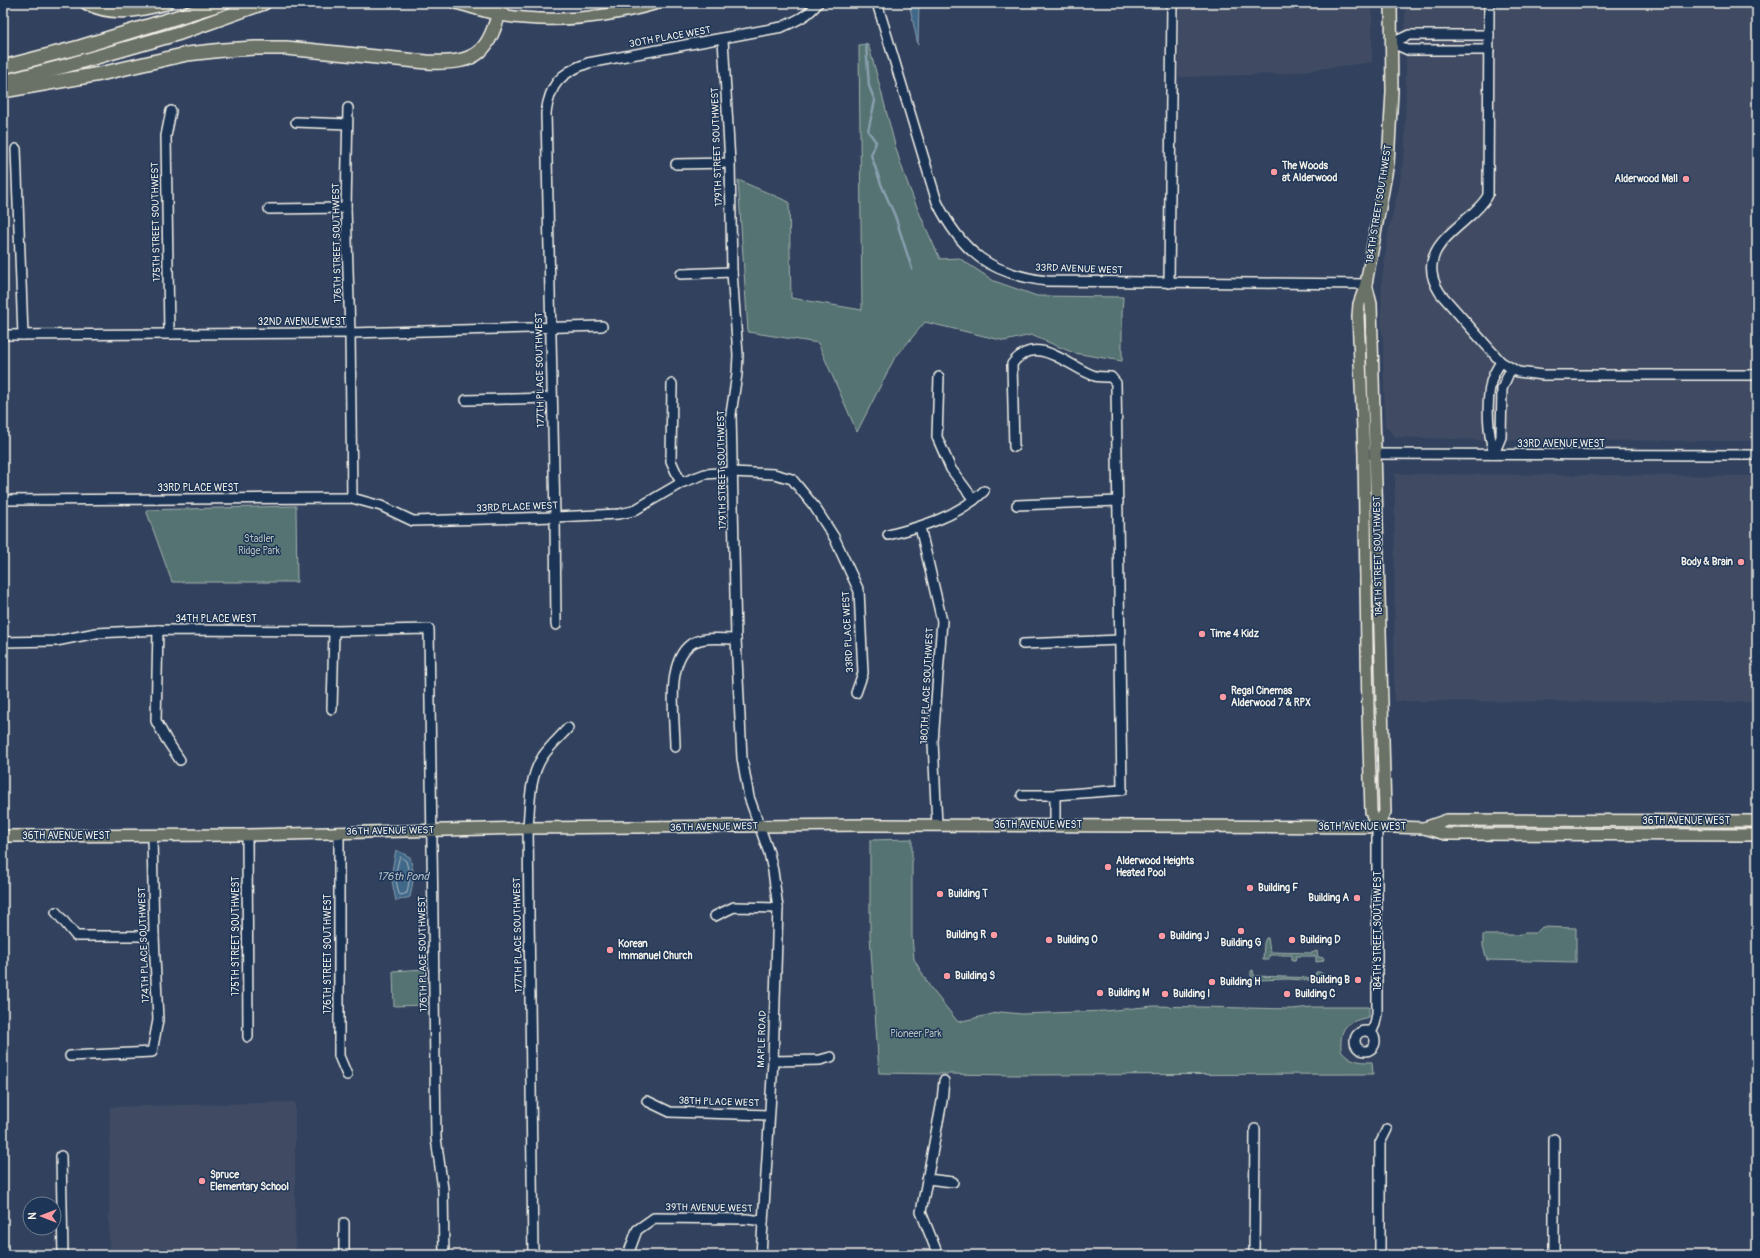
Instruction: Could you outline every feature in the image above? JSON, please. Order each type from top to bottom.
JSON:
[{"type":"highway","points":[[87,3],[96,8],[111,11],[126,11],[166,3]]},
{"type":"highway","points":[[3,67],[80,48],[223,3]]},
{"type":"highway","points":[[3,82],[180,33],[264,3]]},
{"type":"highway","points":[[3,91],[100,74],[187,54],[255,48],[286,48],[427,62],[446,63],[464,61],[479,54],[490,41],[500,9]]},
{"type":"main road","points":[[456,3],[500,9],[542,19],[580,19],[633,10],[658,3]]},
{"type":"main road","name":"184TH STREET SOUTHWEST","points":[[1377,827],[1372,812],[1368,713],[1364,454],[1358,316],[1359,304],[1366,284],[1388,163],[1392,92],[1391,3]]},
{"type":"main road","name":"184TH STREET SOUTHWEST","points":[[1366,284],[1372,304],[1385,812],[1377,827]]},
{"type":"main road","points":[[1378,578],[1373,587],[1374,653],[1368,661],[1374,669],[1375,695],[1382,714]]},
{"type":"main road","name":"36TH AVENUE WEST","points":[[1424,828],[1447,820],[1757,821]]},
{"type":"main road","name":"36TH AVENUE WEST","points":[[3,836],[247,835],[528,828],[937,825],[1377,827],[1424,828],[1445,834],[1757,835]]},
{"type":"street","name":"30TH PLACE WEST","points":[[546,113],[548,99],[554,85],[562,76],[574,68],[588,63],[782,27],[798,21],[818,3]]},
{"type":"street","name":"33RD AVENUE WEST","points":[[877,3],[937,202],[960,241],[979,258],[1000,270],[1024,278],[1048,281],[1366,284]]},
{"type":"street","points":[[1169,283],[1172,3]]},
{"type":"street","points":[[1489,3],[1488,195],[1477,209],[1439,245],[1434,254],[1431,265],[1434,285],[1501,362],[1511,368],[1527,374],[1757,375]]},
{"type":"street","points":[[1392,43],[1409,35],[1489,35]]},
{"type":"street","name":"179TH STREET SOUTHWEST","points":[[723,39],[730,164],[732,272],[738,355],[737,374],[731,414],[736,639],[742,758],[749,797],[759,826]]},
{"type":"street","points":[[1392,43],[1408,50],[1489,50]]},
{"type":"street","name":"176TH STREET SOUTHWEST","points":[[348,108],[346,208],[350,333],[352,498]]},
{"type":"street","name":"175TH STREET SOUTHWEST","points":[[168,333],[166,136],[171,111]]},
{"type":"street","name":"177TH PLACE SOUTHWEST","points":[[546,113],[556,625]]},
{"type":"street","points":[[296,122],[347,124]]},
{"type":"street","points":[[16,149],[23,335]]},
{"type":"street","points":[[676,164],[730,164]]},
{"type":"street","points":[[269,209],[346,208]]},
{"type":"street","points":[[681,274],[732,272]]},
{"type":"street","name":"32ND AVENUE WEST","points":[[3,335],[350,333],[602,326]]},
{"type":"street","points":[[1014,446],[1012,364],[1018,356],[1029,352],[1042,352],[1060,357],[1095,376],[1111,377],[1116,384],[1122,790],[1055,795],[1022,795]]},
{"type":"street","points":[[1494,454],[1489,436],[1490,390],[1492,380],[1501,362]]},
{"type":"street","points":[[1494,454],[1501,437],[1502,389],[1511,368]]},
{"type":"street","points":[[939,377],[937,437],[951,469],[974,500]]},
{"type":"street","points":[[672,384],[671,461],[681,483]]},
{"type":"street","points":[[466,400],[551,398]]},
{"type":"street","name":"33RD AVENUE WEST","points":[[1364,454],[1757,455]]},
{"type":"street","name":"33RD PLACE WEST","points":[[3,500],[352,498],[381,506],[413,521],[555,517],[619,514],[633,511],[681,483],[705,474],[732,472],[774,474],[792,479],[814,506],[834,537],[859,591],[863,673],[856,693]]},
{"type":"street","points":[[888,535],[920,527],[974,500],[984,491]]},
{"type":"street","points":[[1017,505],[1118,501]]},
{"type":"street","name":"180TH PLACE SOUTHWEST","points":[[920,527],[942,621],[933,742],[937,825]]},
{"type":"street","name":"34TH PLACE WEST","points":[[3,642],[56,642],[96,633],[158,630],[334,631],[429,629]]},
{"type":"street","name":"176TH PLACE SOUTHWEST","points":[[429,629],[436,1138],[443,1189],[444,1255]]},
{"type":"street","points":[[158,630],[156,720],[166,740],[180,760]]},
{"type":"street","points":[[332,709],[334,631]]},
{"type":"street","points":[[675,747],[674,675],[677,662],[683,651],[691,644],[708,640],[736,639]]},
{"type":"street","points":[[1023,644],[1120,640]]},
{"type":"street","name":"177TH PLACE SOUTHWEST","points":[[533,1255],[528,828],[531,788],[536,769],[544,756],[568,728]]},
{"type":"street","points":[[1055,795],[1055,825]]},
{"type":"street","name":"MAPLE ROAD","points":[[759,826],[767,846],[773,871],[778,908],[773,1061],[761,1255]]},
{"type":"street","name":"184TH STREET SOUTHWEST","points":[[1371,1033],[1376,1024],[1377,1013],[1377,827]]},
{"type":"street","name":"176TH STREET SOUTHWEST","points":[[339,832],[339,1056],[347,1075]]},
{"type":"street","name":"175TH STREET SOUTHWEST","points":[[247,835],[248,1037]]},
{"type":"street","name":"174TH PLACE SOUTHWEST","points":[[70,1056],[152,1052],[158,1020],[154,936],[152,836]]},
{"type":"street","points":[[715,916],[734,907],[778,908]]},
{"type":"street","points":[[56,912],[76,936],[154,936]]},
{"type":"street","points":[[773,1061],[820,1060],[831,1057]]},
{"type":"street","points":[[938,1255],[921,1212],[942,1101],[944,1081]]},
{"type":"street","name":"38TH PLACE WEST","points":[[647,1101],[670,1112],[769,1115]]},
{"type":"street","points":[[1254,1255],[1255,1129]]},
{"type":"street","points":[[1380,1255],[1380,1143],[1387,1129]]},
{"type":"street","points":[[1554,1139],[1554,1255]]},
{"type":"street","points":[[61,1156],[63,1255]]},
{"type":"street","points":[[927,1179],[952,1182]]},
{"type":"street","name":"39TH AVENUE WEST","points":[[630,1255],[629,1252],[636,1230],[654,1218],[747,1219],[763,1221]]},
{"type":"street","points":[[344,1223],[344,1255]]},
{"type":"shaded area","points":[[1179,3],[1372,3],[1372,62],[1279,74],[1179,77]]},
{"type":"shaded area","name":"Alderwood Mall","points":[[1405,3],[1757,3],[1757,441],[1479,440],[1396,437],[1385,426],[1383,340],[1381,324],[1382,280],[1389,229],[1399,188],[1405,150]]},
{"type":"shaded area","points":[[1395,474],[1757,476],[1757,702],[1394,701]]},
{"type":"shaded area","name":"Spruce Elementary School","points":[[295,1102],[295,1255],[109,1255],[110,1107]]},
{"type":"green space","points":[[868,44],[899,160],[915,203],[940,259],[959,258],[994,281],[1037,296],[1123,297],[1122,361],[1074,353],[1031,335],[1005,341],[925,322],[894,359],[857,432],[818,343],[748,332],[738,180],[789,202],[791,298],[862,310],[859,45]]},
{"type":"green space","name":"Stadler Ridge Park","points":[[296,506],[297,582],[172,582],[146,510]]},
{"type":"green space","name":"Pioneer Park","points":[[912,839],[912,936],[914,959],[930,987],[958,1022],[1001,1012],[1022,1014],[1105,1011],[1154,1006],[1292,1009],[1312,1007],[1369,1007],[1369,1017],[1355,1021],[1346,1026],[1342,1035],[1341,1050],[1351,1059],[1363,1062],[1372,1062],[1373,1074],[1014,1075],[879,1073],[870,935],[870,840]]},
{"type":"green space","points":[[1542,927],[1576,928],[1576,962],[1487,960],[1483,946],[1483,935],[1517,935],[1536,933]]},
{"type":"green space","points":[[1266,938],[1268,938],[1270,952],[1312,953],[1317,951],[1318,957],[1324,958],[1323,961],[1316,962],[1316,956],[1296,956],[1295,961],[1292,961],[1292,955],[1269,955],[1269,960],[1263,960],[1264,943]]},
{"type":"green space","points":[[425,969],[425,1005],[394,1006],[393,971]]},
{"type":"green space","points":[[1253,970],[1254,976],[1315,978],[1316,972],[1319,972],[1323,974],[1324,981],[1288,979],[1256,980],[1251,976],[1251,971]]},
{"type":"water","points":[[909,3],[919,3],[918,45]]},
{"type":"water","name":"176th Pond","points":[[396,850],[410,857],[414,876],[410,897],[396,901],[391,876]]},
{"type":"waterway","points":[[866,44],[869,86],[875,101],[868,131],[876,142],[871,155],[881,184],[895,216],[912,269]]},
{"type":"place","name":"The Woods at Alderwood","points":[[1274,172]]},
{"type":"place","name":"Alderwood Mall","points":[[1686,179]]},
{"type":"place","name":"Body & Brain","points":[[1741,562]]},
{"type":"place","name":"Time 4 Kidz","points":[[1202,634]]},
{"type":"place","name":"Regal Cinemas Alderwood 7 & RPX","points":[[1223,697]]},
{"type":"place","name":"Alderwood Heights Heated Pool","points":[[1108,867]]},
{"type":"place","name":"Building F","points":[[1250,888]]},
{"type":"place","name":"Building T","points":[[940,894]]},
{"type":"place","name":"Building A","points":[[1357,898]]},
{"type":"place","name":"Building G","points":[[1241,931]]},
{"type":"place","name":"Building R","points":[[994,935]]},
{"type":"place","name":"Building J","points":[[1162,936]]},
{"type":"place","name":"Building O","points":[[1049,940]]},
{"type":"place","name":"Building D","points":[[1292,940]]},
{"type":"place","name":"Korean Immanuel Church","points":[[610,950]]},
{"type":"place","name":"Building S","points":[[947,976]]},
{"type":"place","name":"Building B","points":[[1358,980]]},
{"type":"place","name":"Building H","points":[[1212,982]]},
{"type":"place","name":"Building M","points":[[1100,993]]},
{"type":"place","name":"Building I","points":[[1165,994]]},
{"type":"place","name":"Building C","points":[[1287,994]]},
{"type":"place","name":"Spruce Elementary School","points":[[202,1181]]}]
